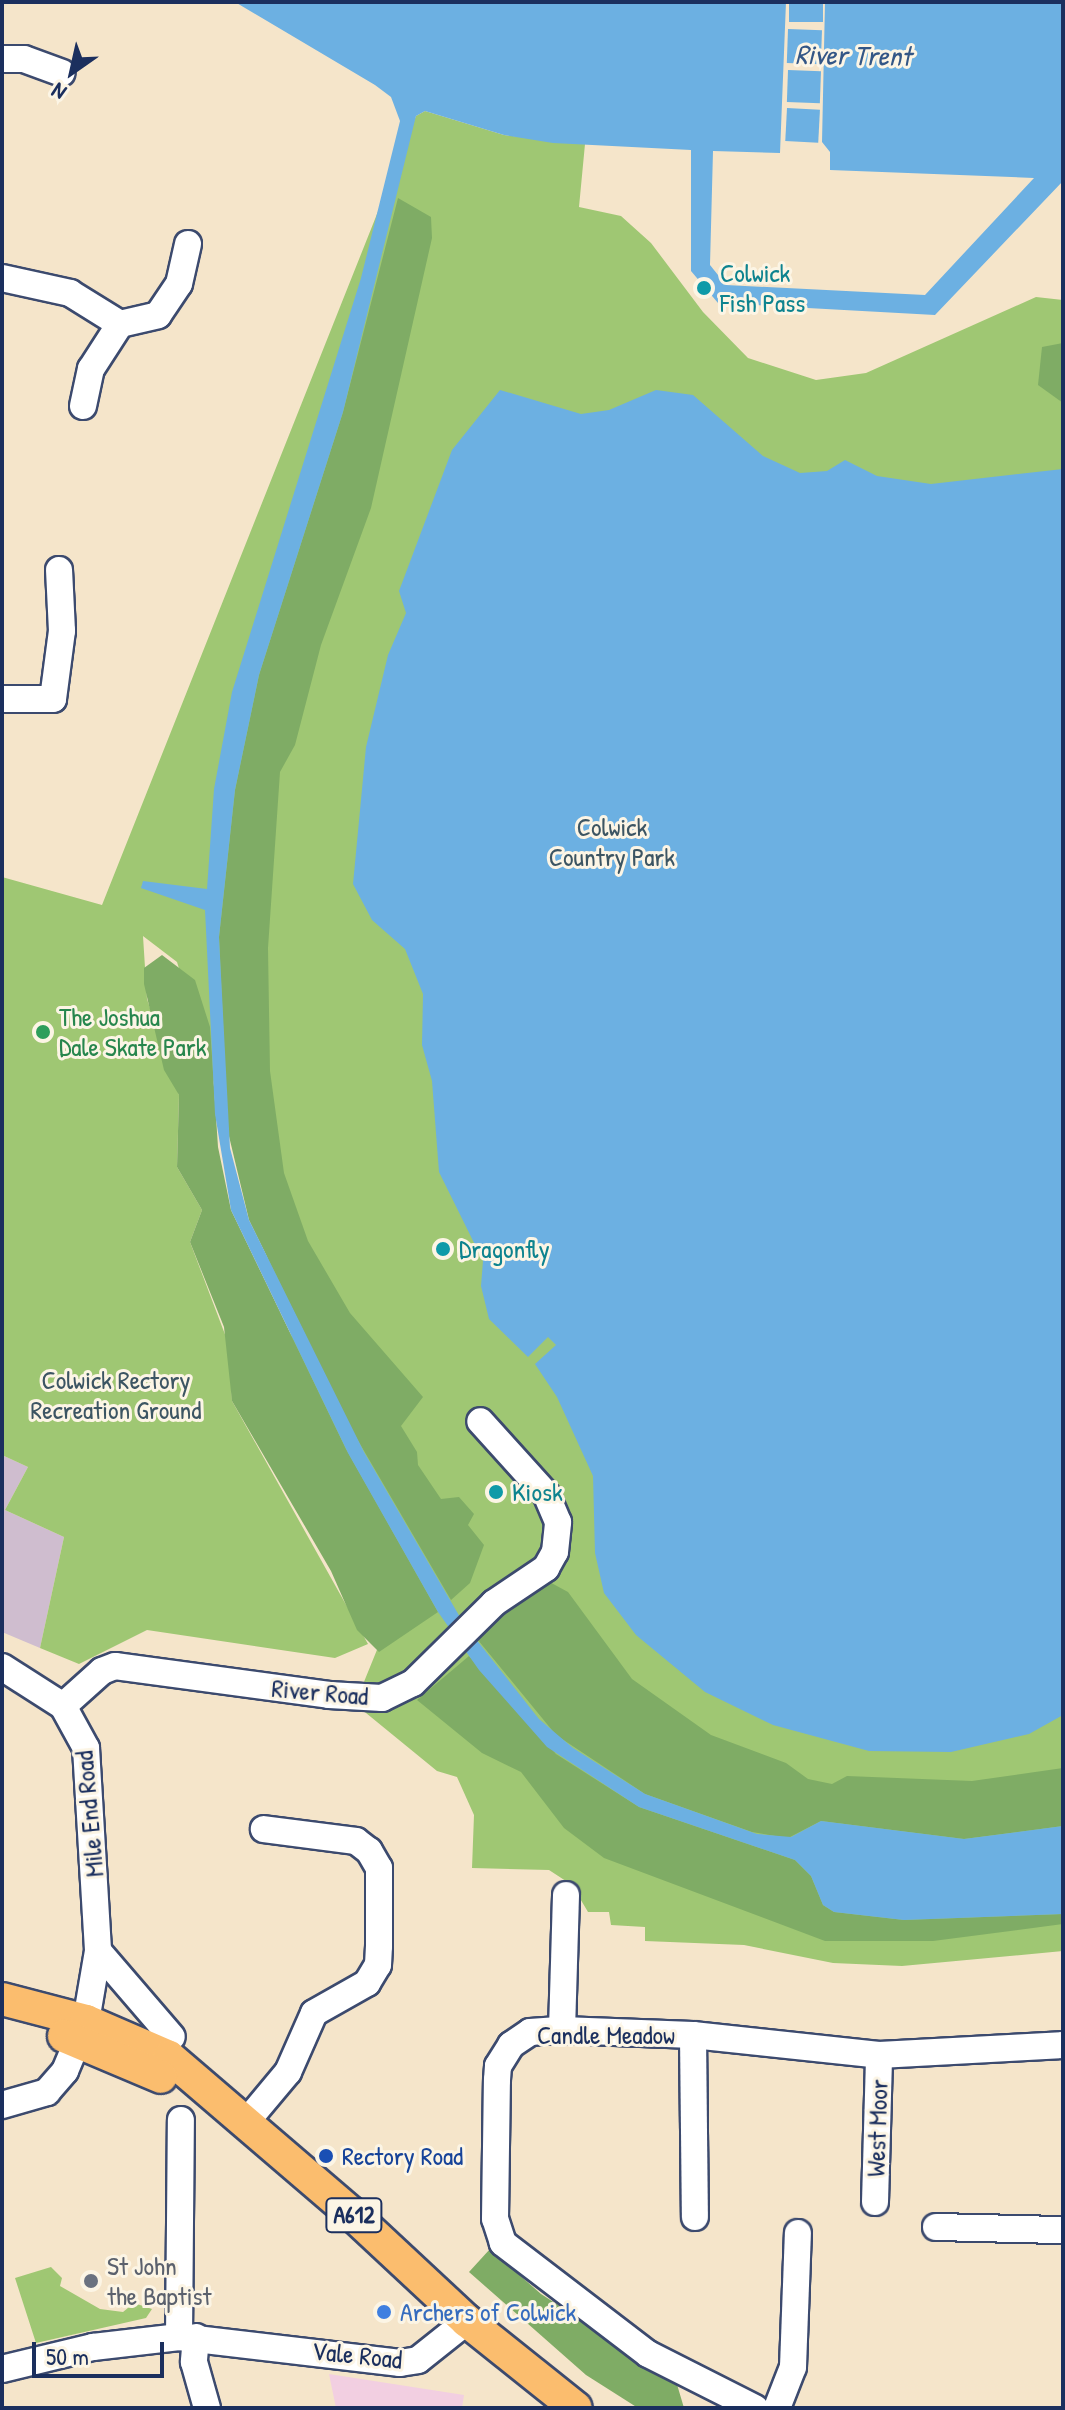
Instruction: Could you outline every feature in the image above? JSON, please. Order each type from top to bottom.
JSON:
[{"type":"main road","name":"A612","points":[[2,1999],[82,2031],[169,2057],[242,2117],[561,2404]]},
{"type":"main road","name":"A612","points":[[2,2016],[82,2031]]},
{"type":"street","points":[[2,59],[55,64]]},
{"type":"street","points":[[83,406],[91,369],[120,324],[158,315],[179,284],[193,255]]},
{"type":"street","points":[[2,278],[70,293],[120,324]]},
{"type":"street","points":[[2,699],[53,699],[62,631],[59,570]]},
{"type":"street","name":"River Road","points":[[63,1706],[102,1671],[115,1666],[329,1695],[382,1698],[413,1683],[494,1603],[546,1568],[555,1552],[558,1522],[546,1494],[475,1426]]},
{"type":"street","name":"Mile End Road","points":[[2,1667],[63,1706],[78,1728],[91,1776],[98,1951],[82,2031],[65,2071],[47,2092],[2,2105]]},
{"type":"street","points":[[242,2117],[288,2072],[314,2013],[367,1983],[378,1965],[379,1868],[369,1851],[356,1841],[264,1829]]},
{"type":"street","points":[[562,2030],[571,1906]]},
{"type":"street","points":[[98,1951],[120,1971],[172,2037]]},
{"type":"street","name":"Candle Meadow","points":[[755,2408],[704,2398],[509,2251],[498,2233],[498,2066],[511,2045],[530,2032],[562,2030],[693,2035],[879,2055],[1063,2045]]},
{"type":"street","points":[[693,2035],[703,2205]]},
{"type":"street","name":"West Moor","points":[[875,2202],[879,2055]]},
{"type":"street","points":[[181,2120],[188,2337],[207,2408]]},
{"type":"street","points":[[936,2227],[1063,2230]]},
{"type":"street","points":[[777,2408],[793,2367],[798,2233]]},
{"type":"street","name":"Vale Road","points":[[2,2369],[93,2347],[188,2337],[400,2363],[418,2360],[467,2321]]},
{"type":"shaded area","points":[[2,1455],[28,1467],[5,1510],[64,1537],[40,1648],[2,1632]]},
{"type":"shaded area","points":[[329,2374],[464,2395],[462,2408],[336,2408]]},
{"type":"green space","name":"Colwick Country Park","points":[[425,111],[504,135],[585,144],[579,207],[621,216],[651,243],[703,312],[748,358],[816,380],[866,373],[1036,297],[1063,300],[1063,1951],[902,1966],[833,1963],[744,1945],[645,1941],[645,1927],[611,1925],[609,1912],[588,1912],[572,1885],[549,1870],[472,1868],[474,1815],[457,1777],[437,1771],[355,1704],[383,1635],[177,962],[143,936],[147,999],[179,1095],[177,1167],[202,1210],[190,1242],[229,1345],[232,1401],[368,1644],[335,1658],[147,1630],[79,1664],[40,1648],[64,1537],[5,1510],[28,1467],[2,1455],[2,877],[102,905],[416,116]]},
{"type":"green space","points":[[398,198],[431,217],[432,238],[371,508],[321,645],[295,745],[280,772],[268,948],[270,1071],[284,1173],[308,1241],[350,1313],[423,1397],[401,1426],[417,1452],[418,1465],[441,1499],[459,1497],[474,1514],[468,1525],[484,1545],[470,1583],[451,1600],[353,1432],[249,1220],[228,1132],[219,937],[235,790],[259,675],[343,412]]},
{"type":"green space","points":[[1063,343],[1063,403],[1038,385],[1042,347]]},
{"type":"green space","points":[[162,955],[195,980],[210,1027],[218,1147],[231,1210],[346,1449],[438,1612],[379,1652],[357,1630],[331,1571],[232,1401],[224,1327],[190,1242],[202,1210],[177,1167],[179,1095],[164,1070],[144,984],[144,968]]},
{"type":"green space","points":[[544,1579],[568,1592],[632,1679],[711,1735],[786,1763],[808,1779],[832,1784],[847,1776],[972,1781],[1063,1768],[1063,1826],[964,1839],[821,1821],[788,1838],[752,1832],[645,1794],[556,1735],[473,1634]]},
{"type":"green space","points":[[469,1656],[556,1754],[639,1807],[795,1860],[811,1876],[823,1905],[834,1912],[904,1920],[1063,1914],[1063,1924],[933,1941],[825,1941],[604,1858],[564,1828],[521,1772],[482,1753],[417,1700]]},
{"type":"green space","points":[[490,2249],[541,2294],[676,2381],[684,2408],[638,2408],[586,2375],[469,2272]]},
{"type":"green space","points":[[51,2267],[62,2278],[60,2286],[100,2309],[123,2312],[134,2303],[152,2309],[146,2318],[36,2343],[15,2278]]},
{"type":"water","name":"River Trent","points":[[235,2],[786,2],[780,153],[713,151],[710,265],[726,285],[925,295],[1034,178],[830,170],[830,152],[822,142],[825,2],[1063,2],[1063,181],[935,315],[718,303],[691,271],[691,150],[553,143],[504,135],[425,111],[416,116],[343,412],[259,675],[235,790],[219,937],[230,1148],[249,1220],[364,1452],[464,1624],[539,1719],[573,1748],[645,1794],[757,1834],[791,1837],[821,1821],[964,1839],[1063,1826],[1063,1914],[904,1920],[834,1912],[823,1905],[811,1876],[795,1860],[639,1807],[547,1747],[479,1670],[438,1612],[348,1453],[231,1210],[215,1114],[205,910],[141,888],[143,881],[207,889],[214,789],[232,692],[361,278],[400,121],[391,97],[375,85]]},
{"type":"water","points":[[789,2],[823,2],[823,22],[789,22]]},
{"type":"water","points":[[788,29],[822,30],[821,64],[787,63]]},
{"type":"water","points":[[788,70],[821,71],[820,103],[787,102]]},
{"type":"water","points":[[787,108],[820,110],[818,143],[785,141]]},
{"type":"water","points":[[500,390],[581,414],[609,410],[656,390],[693,395],[763,456],[800,473],[827,471],[845,460],[877,476],[931,484],[1063,469],[1063,1715],[1029,1734],[951,1752],[869,1751],[773,1725],[705,1692],[636,1635],[604,1593],[595,1553],[593,1476],[557,1397],[535,1364],[556,1345],[548,1337],[528,1357],[489,1319],[481,1286],[483,1261],[439,1172],[432,1081],[422,1045],[423,994],[405,949],[372,920],[353,884],[366,747],[388,655],[406,613],[399,591],[452,450]]},
{"type":"place","name":"Colwick Fish Pass","points":[[704,288]]},
{"type":"place","name":"The Joshua Dale Skate Park","points":[[43,1032]]},
{"type":"place","name":"Dragonfly","points":[[443,1249]]},
{"type":"place","name":"Kiosk","points":[[496,1492]]},
{"type":"place","name":"Rectory Road","points":[[326,2156]]},
{"type":"place","name":"St John the Baptist","points":[[91,2281]]},
{"type":"place","name":"Archers of Colwick","points":[[384,2312]]},
{"type":"park label","name":"Colwick Rectory Recreation Ground","points":[[116,1395]]}]
